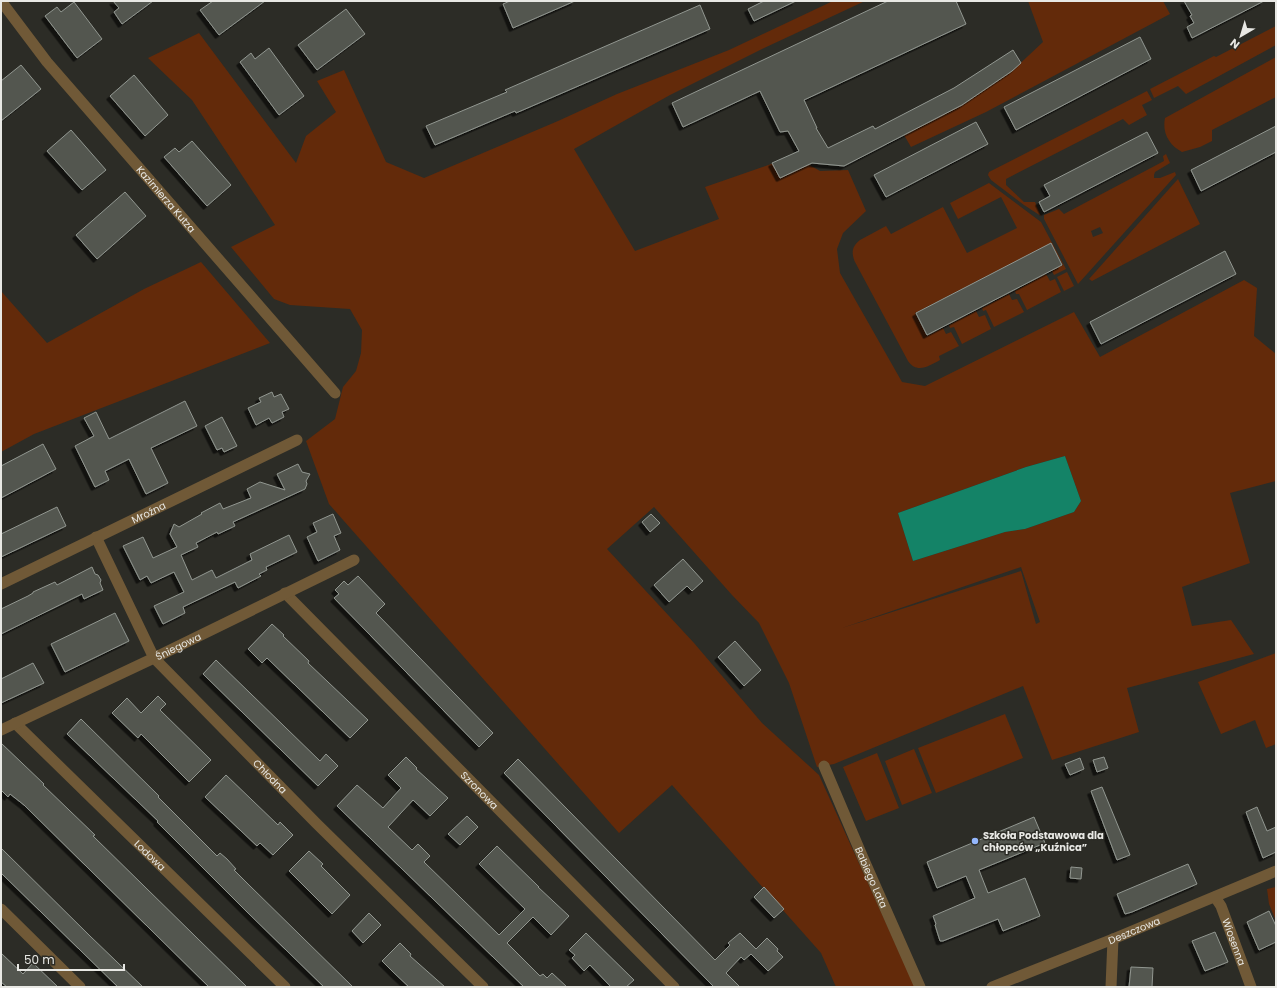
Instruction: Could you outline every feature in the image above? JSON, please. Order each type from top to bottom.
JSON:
[{"type":"street","name":"Kazimierza Kutza","points":[[1,1],[48,62],[335,393]]},
{"type":"street","name":"Mroźna","points":[[1,584],[296,440]]},
{"type":"street","name":"Chłodna","points":[[96,537],[154,658],[316,824],[483,987]]},
{"type":"street","name":"Śniegowa","points":[[1,730],[154,658],[354,560]]},
{"type":"street","name":"Szronowa","points":[[285,593],[674,987]]},
{"type":"street","name":"Lodowa","points":[[15,723],[285,987]]},
{"type":"street","name":"Babiego Lata","points":[[824,766],[920,987]]},
{"type":"street","name":"Deszczowa","points":[[992,987],[1276,872]]},
{"type":"street","name":"Wiosenna","points":[[1216,897],[1221,906],[1251,987]]},
{"type":"street","points":[[1,909],[80,987]]},
{"type":"street","points":[[1111,987],[1113,939]]},
{"type":"shaded area","points":[[833,1],[865,1],[762,49],[670,95],[574,149],[635,251],[719,219],[705,187],[794,156],[820,171],[848,170],[866,211],[843,233],[837,249],[840,273],[902,382],[925,386],[1074,312],[1100,357],[1244,280],[1257,288],[1254,336],[1276,354],[1276,481],[1230,493],[1250,563],[1182,587],[1192,626],[1231,620],[1254,654],[1127,688],[1139,732],[1052,760],[1023,686],[834,764],[817,767],[789,683],[759,623],[732,595],[654,507],[607,549],[694,643],[762,723],[819,775],[915,987],[836,987],[821,953],[672,785],[619,833],[329,504],[306,441],[335,419],[343,387],[356,371],[361,353],[362,330],[350,309],[290,305],[274,299],[231,247],[275,225],[192,100],[148,58],[199,33],[296,163],[306,136],[336,112],[317,81],[344,70],[386,162],[424,178],[558,121],[617,94],[729,50]],"holes":[[[1065,456],[1081,501],[1074,512],[1025,529],[1005,532],[913,561],[898,513],[1026,467]],[[1021,567],[1040,622],[1036,624],[1021,571],[842,628]]]},
{"type":"shaded area","points":[[1028,1],[1163,1],[1170,14],[986,112],[911,147],[904,135],[962,105],[1012,71],[1043,42]]},
{"type":"shaded area","points":[[1276,26],[1276,45],[1186,94],[1178,86],[1154,98],[1150,89]]},
{"type":"shaded area","points":[[1276,57],[1276,97],[1212,130],[1212,141],[1200,147],[1182,152],[1173,146],[1166,134],[1164,123],[1165,118]]},
{"type":"shaded area","points":[[1147,91],[1152,100],[1142,105],[1147,115],[1129,125],[1123,119],[1006,179],[1006,185],[1024,202],[1035,202],[1041,216],[991,180],[988,175],[989,172]]},
{"type":"shaded area","points":[[1166,154],[1170,163],[1155,172],[1154,178],[1160,178],[1175,172],[1176,175],[1078,284],[1044,219],[1044,215],[1059,209],[1064,214],[1164,161],[1163,156]],"holes":[[[1100,227],[1103,233],[1093,237],[1091,231]]]},
{"type":"shaded area","points":[[1178,179],[1200,224],[1092,281],[1089,279]]},
{"type":"shaded area","points":[[989,183],[1041,222],[1066,269],[1054,275],[1052,271],[1063,265],[1051,243],[915,313],[927,336],[943,328],[946,334],[951,332],[959,346],[939,356],[940,360],[932,365],[923,368],[915,367],[908,361],[855,262],[853,256],[854,247],[860,240],[886,226],[891,234],[943,207],[967,253],[1017,228],[1001,197],[958,219],[950,203]]},
{"type":"shaded area","points":[[201,262],[270,343],[34,434],[1,452],[1,291],[47,343],[144,289]]},
{"type":"shaded area","points":[[1067,272],[1074,286],[1064,291],[1057,277]]},
{"type":"shaded area","points":[[1046,274],[1050,281],[1055,279],[1061,292],[1027,310],[1019,294],[1016,294],[1015,291]]},
{"type":"shaded area","points":[[1009,294],[1012,300],[1017,299],[1024,312],[994,327],[986,310],[983,311],[982,308]]},
{"type":"shaded area","points":[[976,311],[979,317],[985,315],[991,329],[962,344],[954,327],[950,328],[949,325]]},
{"type":"shaded area","points":[[1065,456],[1081,501],[1074,512],[1025,529],[1005,532],[913,561],[898,513],[1026,467]]},
{"type":"shaded area","points":[[1276,653],[1276,744],[1266,748],[1255,720],[1221,734],[1198,682]]},
{"type":"shaded area","points":[[1005,714],[1023,758],[936,793],[918,748]]},
{"type":"shaded area","points":[[914,749],[932,793],[902,805],[885,761]]},
{"type":"shaded area","points":[[877,753],[899,808],[866,821],[843,767]]},
{"type":"shaded area","points":[[1276,887],[1276,921],[1269,904],[1267,889]]},
{"type":"building","points":[[113,1],[153,1],[122,24],[114,12],[119,8]]},
{"type":"building","points":[[213,1],[265,1],[219,35],[200,10]]},
{"type":"building","points":[[510,1],[575,1],[513,28],[503,4]]},
{"type":"building","points":[[764,1],[796,1],[754,21],[748,9]]},
{"type":"building","points":[[888,1],[956,1],[966,24],[804,100],[816,128],[828,148],[873,126],[875,129],[954,88],[1013,50],[1021,63],[1012,71],[962,105],[844,166],[812,163],[780,178],[772,163],[799,151],[788,131],[780,132],[760,91],[683,127],[672,103]]},
{"type":"building","points":[[1184,1],[1264,1],[1192,38],[1187,27],[1194,23],[1190,16],[1192,15]]},
{"type":"building","points":[[74,2],[102,39],[77,58],[45,16],[57,7],[61,12]]},
{"type":"building","points":[[700,5],[710,29],[516,113],[515,111],[435,145],[426,126],[507,92],[505,90]]},
{"type":"building","points":[[346,9],[365,34],[317,70],[298,45]]},
{"type":"building","points":[[1140,37],[1151,59],[1016,130],[1004,107]]},
{"type":"building","points":[[269,48],[304,96],[279,115],[240,62],[251,53],[255,59]]},
{"type":"building","points":[[21,65],[41,89],[1,121],[1,81]]},
{"type":"building","points":[[134,75],[168,115],[145,136],[110,96]]},
{"type":"building","points":[[976,122],[988,144],[886,197],[874,175]]},
{"type":"building","points":[[1276,126],[1276,152],[1201,191],[1191,170]]},
{"type":"building","points":[[71,130],[106,170],[82,190],[47,151]]},
{"type":"building","points":[[1147,132],[1158,153],[1044,212],[1039,202],[1050,196],[1044,185]]},
{"type":"building","points":[[192,141],[231,185],[207,206],[164,157],[175,148],[179,152]]},
{"type":"building","points":[[125,192],[146,216],[97,259],[76,235]]},
{"type":"building","points":[[1051,243],[1062,265],[927,335],[916,313]]},
{"type":"building","points":[[1225,251],[1236,274],[1101,344],[1090,322]]},
{"type":"building","points":[[272,392],[274,397],[281,394],[289,409],[282,412],[284,417],[272,423],[269,418],[256,425],[248,408],[261,402],[259,398]]},
{"type":"building","points":[[185,401],[197,426],[151,448],[168,483],[146,494],[129,459],[105,471],[109,480],[95,487],[75,446],[94,436],[84,418],[96,412],[109,439]]},
{"type":"building","points":[[222,417],[237,446],[224,452],[222,448],[217,450],[205,426]]},
{"type":"building","points":[[43,444],[56,469],[1,498],[1,466]]},
{"type":"building","points":[[298,464],[302,472],[310,474],[306,481],[307,484],[305,489],[233,522],[235,526],[218,534],[217,532],[196,543],[198,547],[181,555],[192,580],[212,570],[216,578],[252,560],[250,554],[289,535],[297,552],[266,567],[267,570],[259,574],[261,576],[238,588],[235,582],[183,607],[185,613],[163,624],[154,606],[184,592],[174,572],[151,583],[147,576],[140,580],[123,546],[143,537],[153,558],[177,547],[170,534],[174,524],[179,527],[220,503],[223,509],[251,498],[247,489],[260,482],[285,490],[277,474]]},
{"type":"building","points":[[57,507],[66,526],[1,557],[1,534]]},
{"type":"building","points":[[333,514],[341,533],[334,536],[340,550],[318,561],[307,537],[317,532],[313,523]]},
{"type":"building","points":[[651,514],[660,523],[650,532],[642,522]]},
{"type":"building","points":[[683,559],[703,581],[692,591],[687,586],[669,602],[654,585]]},
{"type":"building","points":[[92,567],[95,574],[98,575],[101,580],[100,583],[103,590],[84,599],[82,594],[1,634],[1,609],[33,592],[55,582],[57,585]]},
{"type":"building","points":[[358,576],[385,604],[376,613],[493,733],[479,747],[334,598],[339,594],[335,590],[344,581],[348,585]]},
{"type":"building","points":[[115,613],[129,641],[65,672],[51,644]]},
{"type":"building","points":[[272,624],[309,661],[308,663],[368,720],[350,738],[267,658],[262,663],[248,649]]},
{"type":"building","points":[[735,641],[761,670],[744,686],[718,657]]},
{"type":"building","points":[[216,660],[320,761],[326,754],[338,766],[318,786],[203,674]]},
{"type":"building","points":[[33,663],[44,683],[1,703],[1,679]]},
{"type":"building","points":[[158,696],[166,704],[160,710],[211,760],[189,782],[141,734],[138,738],[112,713],[127,698],[141,713]]},
{"type":"building","points":[[81,719],[217,856],[220,853],[227,859],[236,869],[234,870],[353,987],[324,987],[247,912],[157,822],[158,821],[67,734]]},
{"type":"building","points":[[1,743],[95,835],[93,836],[247,987],[209,987],[24,805],[10,794],[8,797],[1,790]]},
{"type":"building","points":[[406,757],[417,768],[416,769],[448,798],[430,816],[413,800],[388,827],[412,850],[418,844],[430,856],[424,862],[499,935],[525,909],[479,864],[497,846],[569,916],[551,935],[533,917],[507,943],[540,976],[543,974],[547,978],[552,973],[567,987],[524,987],[337,806],[357,785],[383,808],[401,788],[388,775]]},
{"type":"building","points":[[1104,757],[1108,768],[1097,772],[1093,760]]},
{"type":"building","points":[[1080,758],[1084,769],[1070,775],[1065,764]]},
{"type":"building","points":[[518,759],[715,960],[730,945],[728,943],[740,933],[756,949],[767,938],[778,949],[777,951],[783,957],[768,971],[751,954],[744,960],[741,957],[726,973],[740,987],[714,987],[504,773]]},
{"type":"building","points":[[226,775],[278,825],[280,822],[293,835],[273,855],[260,843],[257,846],[205,797]]},
{"type":"building","points":[[1102,787],[1130,855],[1117,860],[1091,791]]},
{"type":"building","points":[[1257,807],[1267,831],[1276,827],[1276,852],[1263,858],[1246,812]]},
{"type":"building","points":[[467,816],[478,827],[460,845],[448,834]]},
{"type":"building","points":[[1034,817],[1045,843],[979,870],[988,893],[1025,878],[1040,916],[1003,931],[998,919],[940,941],[933,916],[975,898],[966,876],[937,888],[927,862]]},
{"type":"building","points":[[1,848],[143,987],[118,987],[1,873]]},
{"type":"building","points":[[309,851],[323,864],[321,866],[350,895],[332,914],[289,871]]},
{"type":"building","points":[[1188,864],[1197,884],[1125,914],[1117,894]]},
{"type":"building","points":[[1071,867],[1082,868],[1081,879],[1070,878]]},
{"type":"building","points":[[764,887],[784,909],[774,918],[754,897]]},
{"type":"building","points":[[1269,911],[1276,926],[1276,942],[1259,950],[1247,922]]},
{"type":"building","points":[[369,913],[381,925],[363,943],[352,931]]},
{"type":"building","points":[[1215,932],[1228,962],[1205,971],[1192,941]]},
{"type":"building","points":[[586,933],[634,980],[626,987],[611,987],[590,965],[584,971],[572,958],[575,955],[569,950]]},
{"type":"building","points":[[400,943],[411,954],[410,956],[445,987],[409,987],[393,972],[382,961]]},
{"type":"building","points":[[1,953],[23,974],[33,963],[58,987],[7,987],[1,982]]},
{"type":"building","points":[[1131,967],[1153,968],[1152,987],[1129,987]]},
{"type":"place","name":"Szkoła Podstawowa dla chłopców „Kuźnica”","points":[[975,841]]}]
